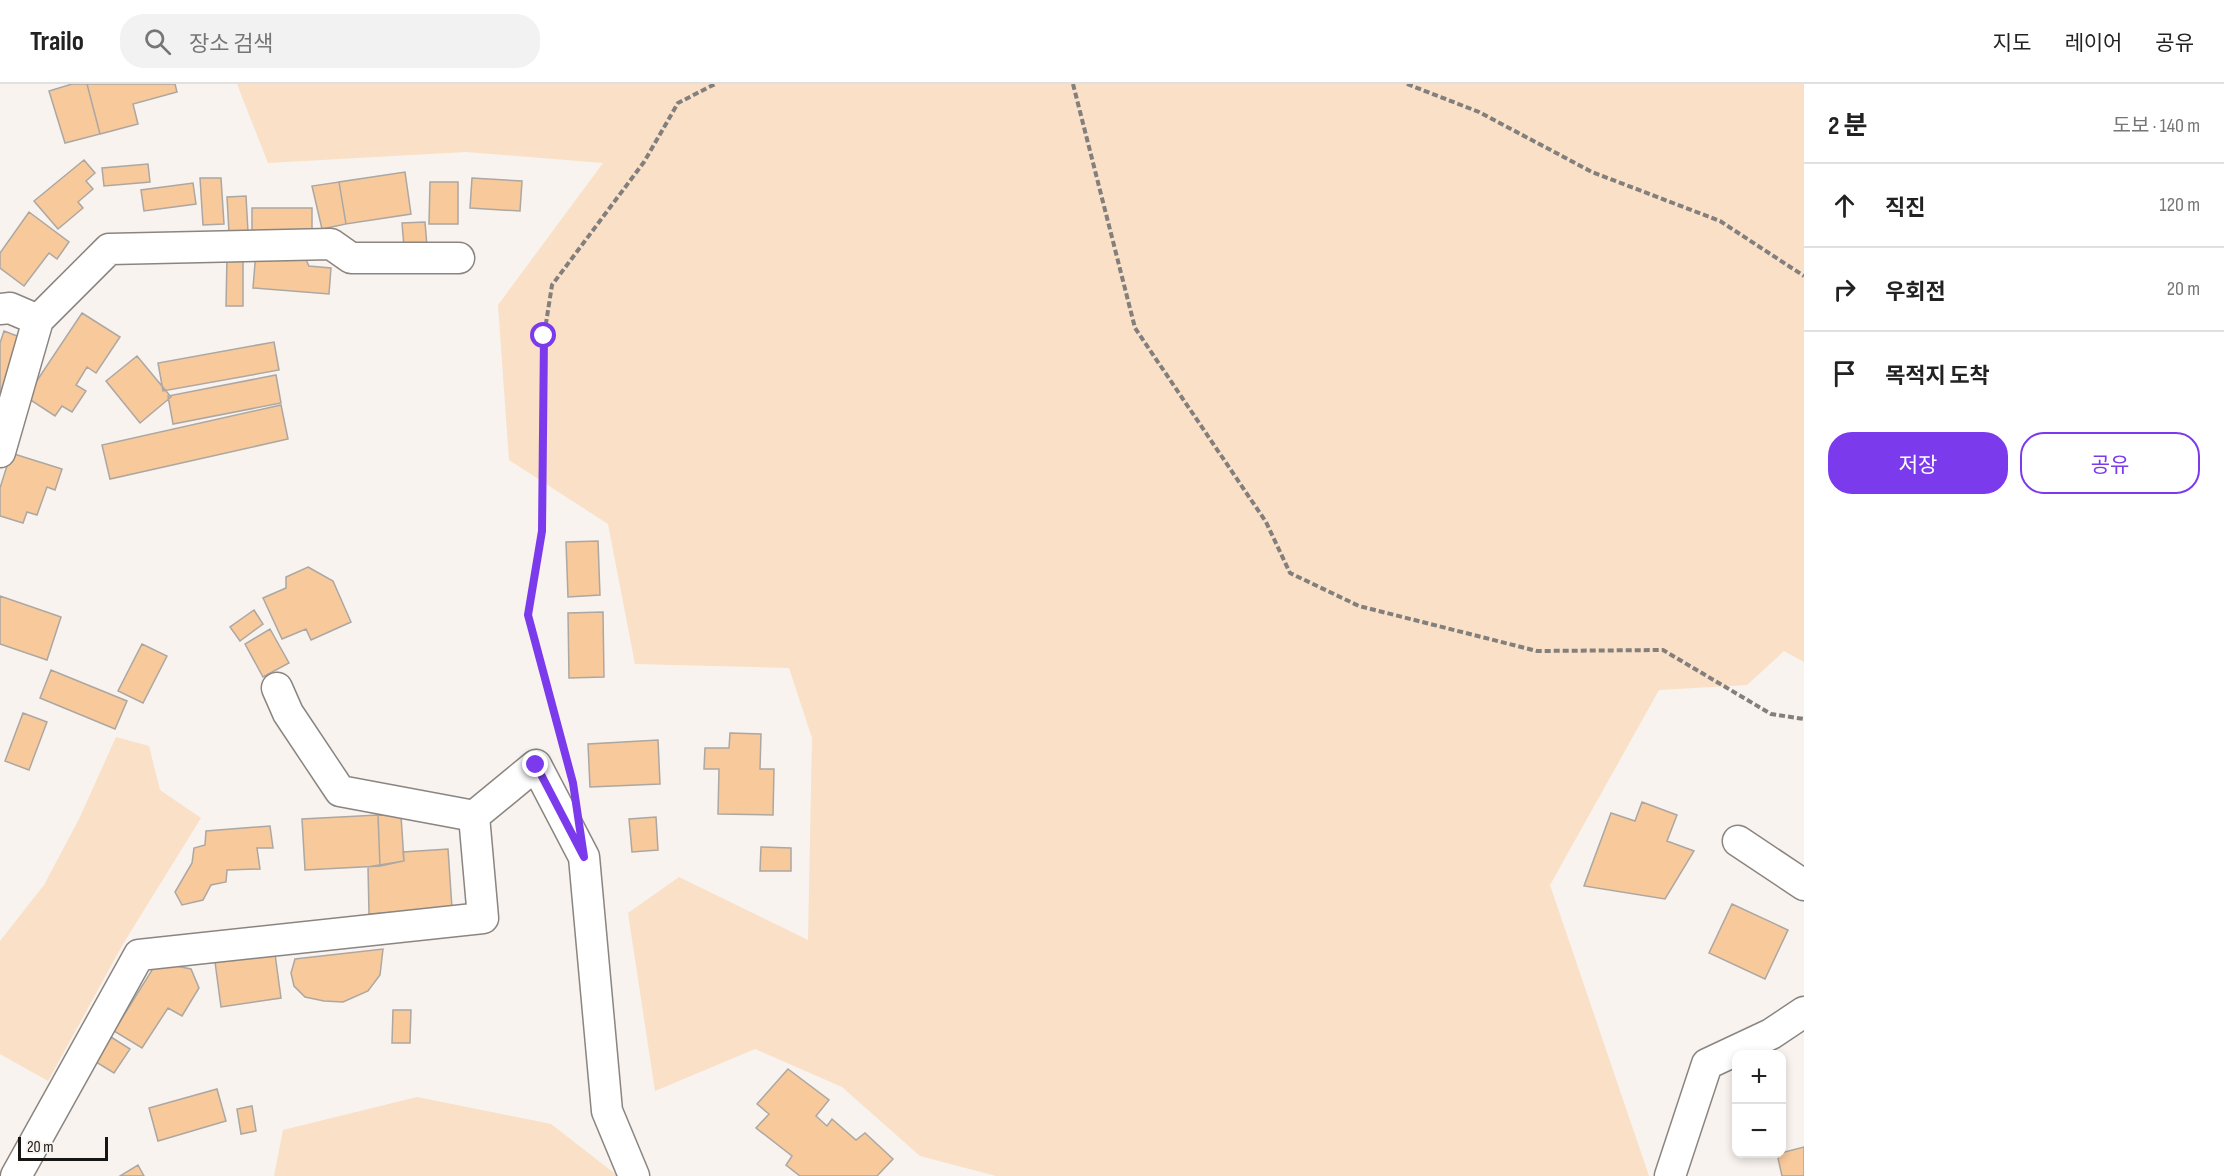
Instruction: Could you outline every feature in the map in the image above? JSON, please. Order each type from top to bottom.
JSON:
[{"type":"street","points":[[0,452],[38,320],[109,249],[331,244],[351,258],[459,258]]},
{"type":"street","points":[[3,304],[38,320]]},
{"type":"street","points":[[276,688],[288,713],[340,792],[474,816],[536,765],[584,857],[607,1111],[634,1176]]},
{"type":"street","points":[[16,1176],[139,955],[483,918],[474,816]]},
{"type":"street","points":[[1738,841],[1804,885]]},
{"type":"street","points":[[1670,1176],[1707,1064],[1771,1034],[1804,1012]]},
{"type":"path","points":[[567,761],[528,615],[542,531],[544,336],[552,285],[644,162],[678,103],[715,84]]},
{"type":"path","points":[[1073,84],[1135,328],[1266,522],[1290,573],[1359,606],[1537,651],[1663,650],[1771,714],[1804,719]]},
{"type":"path","points":[[1407,84],[1479,112],[1592,172],[1720,221],[1804,276]]},
{"type":"shaded area","points":[[237,84],[1804,84],[1804,662],[1784,651],[1747,685],[1659,690],[1550,885],[1649,1176],[996,1176],[920,1156],[842,1087],[755,1049],[655,1091],[628,913],[679,877],[808,940],[812,738],[789,668],[635,664],[608,524],[509,460],[498,305],[603,163],[466,152],[268,163]]},
{"type":"shaded area","points":[[116,737],[149,746],[160,790],[201,818],[123,944],[48,1081],[0,1054],[0,941],[44,885],[79,819]]},
{"type":"shaded area","points":[[417,1097],[551,1124],[618,1176],[274,1176],[283,1130]]},
{"type":"building","points":[[72,84],[87,84],[100,134],[65,143],[49,91]]},
{"type":"building","points":[[87,84],[175,84],[177,92],[133,104],[138,124],[100,134]]},
{"type":"building","points":[[84,160],[95,173],[86,181],[93,189],[78,202],[83,208],[58,229],[34,201]]},
{"type":"building","points":[[148,164],[150,182],[104,186],[102,168]]},
{"type":"building","points":[[405,172],[411,214],[346,224],[339,182]]},
{"type":"building","points":[[200,178],[221,178],[224,224],[203,225]]},
{"type":"building","points":[[472,178],[522,181],[520,211],[470,208]]},
{"type":"building","points":[[339,182],[346,224],[322,229],[312,186]]},
{"type":"building","points":[[430,182],[458,182],[458,224],[429,224]]},
{"type":"building","points":[[193,183],[196,204],[144,211],[141,190]]},
{"type":"building","points":[[246,196],[248,232],[229,233],[227,197]]},
{"type":"building","points":[[252,208],[312,208],[312,234],[252,234]]},
{"type":"building","points":[[29,212],[69,242],[57,259],[49,253],[24,286],[0,268],[0,253]]},
{"type":"building","points":[[425,222],[427,246],[404,247],[402,223]]},
{"type":"building","points":[[256,251],[304,255],[309,266],[331,268],[329,294],[253,288]]},
{"type":"building","points":[[243,255],[243,306],[226,306],[227,256]]},
{"type":"building","points":[[82,313],[120,337],[96,373],[87,367],[76,385],[86,391],[72,412],[62,406],[55,416],[26,397]]},
{"type":"building","points":[[4,331],[25,339],[3,398],[0,397],[0,343]]},
{"type":"building","points":[[274,342],[279,370],[163,391],[158,363]]},
{"type":"building","points":[[137,356],[171,397],[140,423],[106,381]]},
{"type":"building","points":[[276,375],[281,403],[173,424],[168,396]]},
{"type":"building","points":[[281,405],[288,439],[110,479],[102,445]]},
{"type":"building","points":[[11,453],[62,469],[55,490],[47,487],[37,515],[27,512],[23,523],[0,516],[0,488]]},
{"type":"building","points":[[598,541],[600,595],[568,597],[566,542]]},
{"type":"building","points":[[308,567],[333,581],[351,622],[311,640],[306,629],[282,639],[263,598],[286,588],[286,577]]},
{"type":"building","points":[[0,596],[61,617],[47,660],[0,644]]},
{"type":"building","points":[[254,610],[263,624],[240,641],[230,627]]},
{"type":"building","points":[[603,612],[604,677],[569,678],[568,613]]},
{"type":"building","points":[[270,629],[289,663],[263,677],[245,644]]},
{"type":"building","points":[[142,644],[167,656],[143,703],[118,691]]},
{"type":"building","points":[[51,670],[127,701],[115,729],[40,698]]},
{"type":"building","points":[[23,713],[47,722],[29,770],[5,761]]},
{"type":"building","points":[[730,733],[761,734],[760,769],[774,769],[773,815],[718,814],[719,769],[704,769],[705,748],[729,748]]},
{"type":"building","points":[[658,740],[660,784],[590,787],[588,744]]},
{"type":"building","points":[[1642,802],[1677,815],[1667,841],[1694,851],[1665,899],[1584,886],[1611,813],[1635,821]]},
{"type":"building","points":[[378,815],[401,816],[404,861],[380,866]]},
{"type":"building","points":[[378,815],[380,866],[305,870],[302,819]]},
{"type":"building","points":[[656,817],[658,850],[632,852],[629,819]]},
{"type":"building","points":[[270,826],[273,848],[257,848],[260,869],[227,870],[226,882],[211,885],[203,900],[182,905],[175,892],[192,863],[194,848],[205,845],[206,831]]},
{"type":"building","points":[[761,847],[791,848],[791,871],[760,871]]},
{"type":"building","points":[[448,849],[452,908],[369,914],[368,867],[404,861],[403,852]]},
{"type":"building","points":[[1732,904],[1788,930],[1765,979],[1709,953]]},
{"type":"building","points":[[383,949],[380,975],[368,991],[343,1002],[305,997],[294,986],[291,973],[295,959]]},
{"type":"building","points":[[275,954],[281,998],[221,1007],[215,962]]},
{"type":"building","points":[[157,962],[191,969],[199,988],[182,1016],[168,1008],[142,1048],[114,1031]]},
{"type":"building","points":[[393,1010],[411,1010],[410,1043],[392,1043]]},
{"type":"building","points":[[111,1037],[130,1049],[114,1073],[96,1062]]},
{"type":"building","points":[[788,1069],[829,1100],[816,1116],[827,1126],[832,1119],[856,1140],[865,1133],[893,1159],[877,1176],[800,1176],[786,1165],[792,1156],[756,1128],[769,1114],[757,1104]]},
{"type":"building","points":[[217,1089],[226,1121],[158,1141],[149,1108]]},
{"type":"building","points":[[252,1106],[256,1131],[241,1134],[237,1109]]},
{"type":"building","points":[[1804,1147],[1804,1176],[1782,1176],[1778,1158],[1786,1158],[1786,1152]]},
{"type":"building","points":[[138,1165],[144,1176],[120,1176]]},
{"type":"route","points":[[536,765],[584,857],[573,783],[528,615],[542,531],[544,336]]}]
